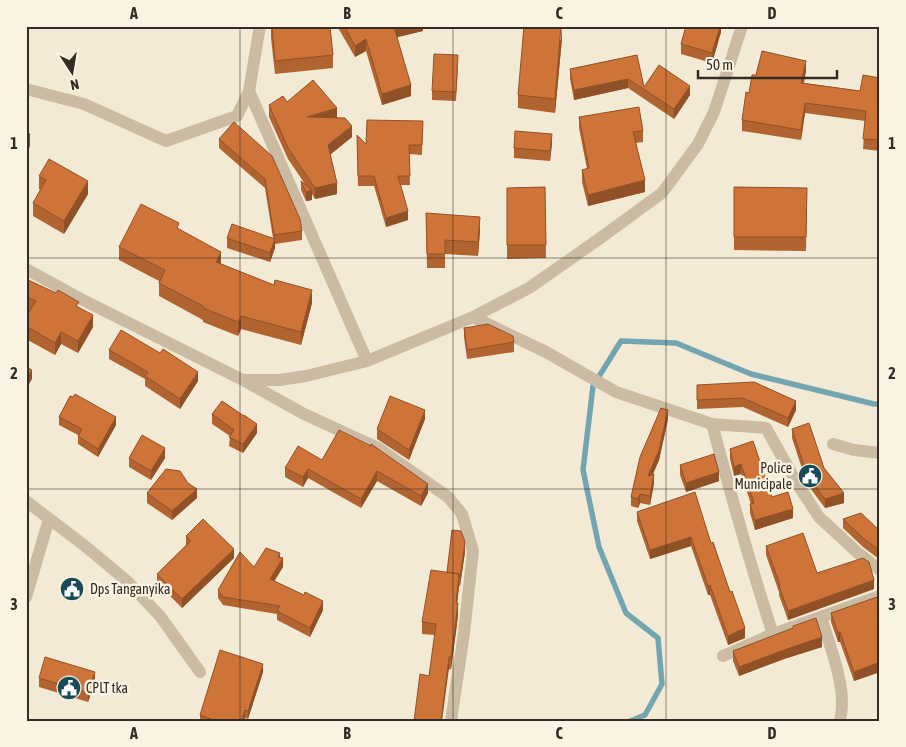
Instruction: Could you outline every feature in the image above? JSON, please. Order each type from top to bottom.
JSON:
[{"type":"street","points":[[26,89],[84,104],[166,141],[237,116],[248,91],[260,26]]},
{"type":"street","points":[[243,380],[279,380],[306,376],[367,361],[473,317],[529,288],[599,239],[662,193],[698,144],[714,112],[742,26]]},
{"type":"street","points":[[248,91],[367,361]]},
{"type":"street","points":[[26,269],[106,312],[243,380],[304,414],[378,448],[448,497],[462,514],[472,551],[464,633],[451,721]]},
{"type":"street","points":[[473,317],[546,352],[616,392],[712,424],[766,428],[798,485],[819,517],[858,553],[880,570]]},
{"type":"street","points":[[712,424],[758,591],[773,634]]},
{"type":"street","points":[[833,444],[854,450],[880,453]]},
{"type":"street","points":[[26,501],[127,581],[160,616],[200,672]]},
{"type":"street","points":[[26,597],[50,519]]},
{"type":"street","points":[[723,656],[773,634],[880,596]]},
{"type":"street","points":[[821,616],[843,702],[840,721]]},
{"type":"building","points":[[272,26],[330,26],[333,55],[275,61]]},
{"type":"building","points":[[344,26],[396,26],[394,27],[411,85],[382,94],[366,39],[355,46]]},
{"type":"building","points":[[524,26],[561,26],[555,99],[518,95]]},
{"type":"building","points":[[686,26],[720,26],[712,53],[681,44]]},
{"type":"building","points":[[762,51],[806,61],[801,83],[860,91],[863,75],[880,78],[880,140],[863,139],[866,111],[805,103],[801,130],[742,120],[746,92],[749,93],[752,75],[756,75]]},
{"type":"building","points":[[434,54],[458,55],[456,92],[432,91]]},
{"type":"building","points":[[637,55],[644,87],[659,65],[690,86],[674,109],[628,79],[574,90],[570,69]]},
{"type":"building","points":[[313,80],[337,108],[307,117],[345,118],[352,126],[328,145],[337,183],[315,188],[288,148],[269,105],[283,96],[287,102]]},
{"type":"building","points":[[639,107],[643,131],[633,132],[645,180],[588,195],[582,170],[589,168],[579,117]]},
{"type":"building","points":[[367,120],[423,121],[422,145],[409,145],[410,176],[398,176],[408,211],[386,218],[374,176],[358,176],[357,135],[366,144]]},
{"type":"building","points":[[234,122],[272,156],[300,219],[302,231],[274,235],[265,179],[219,139]]},
{"type":"building","points":[[515,131],[552,134],[550,151],[514,148]]},
{"type":"building","points":[[26,132],[30,134],[26,145]]},
{"type":"building","points":[[49,159],[88,181],[64,221],[33,203],[46,180],[39,176]]},
{"type":"building","points":[[301,181],[312,190],[306,192]]},
{"type":"building","points":[[545,187],[546,245],[507,245],[507,188]]},
{"type":"building","points":[[734,187],[807,188],[806,237],[734,237]]},
{"type":"building","points":[[141,204],[179,223],[177,228],[221,252],[216,262],[274,285],[275,280],[312,290],[301,332],[241,316],[238,322],[203,308],[203,306],[159,283],[165,270],[119,247]]},
{"type":"building","points":[[426,213],[480,217],[478,242],[445,240],[445,254],[427,254]]},
{"type":"building","points":[[232,224],[275,239],[270,253],[227,238]]},
{"type":"building","points":[[26,279],[56,293],[58,290],[79,302],[76,306],[93,315],[78,341],[61,332],[55,343],[26,326],[26,317],[36,301],[26,297]]},
{"type":"building","points":[[488,324],[513,336],[514,342],[467,350],[464,328]]},
{"type":"building","points":[[121,330],[160,353],[163,349],[198,372],[180,399],[145,376],[148,372],[109,350]]},
{"type":"building","points":[[26,367],[32,370],[26,379]]},
{"type":"building","points":[[754,382],[796,401],[788,418],[743,398],[697,400],[697,385]]},
{"type":"building","points":[[75,394],[116,417],[98,449],[78,436],[82,429],[59,417],[70,396],[73,397]]},
{"type":"building","points":[[390,396],[425,410],[409,450],[377,429]]},
{"type":"building","points":[[222,401],[257,424],[243,444],[229,437],[234,430],[212,414]]},
{"type":"building","points":[[661,408],[668,410],[659,450],[648,476],[654,474],[650,496],[640,494],[638,499],[631,497],[640,457]]},
{"type":"building","points":[[809,423],[824,468],[844,493],[825,499],[807,475],[792,429]]},
{"type":"building","points":[[339,430],[371,446],[371,444],[428,484],[421,496],[377,471],[361,499],[308,469],[303,477],[285,468],[298,446],[322,460]]},
{"type":"building","points":[[142,435],[165,448],[151,471],[129,458]]},
{"type":"building","points":[[753,441],[772,497],[788,492],[793,509],[755,520],[750,504],[754,503],[741,464],[734,467],[730,449]]},
{"type":"building","points":[[714,454],[719,472],[686,483],[680,465]]},
{"type":"building","points":[[166,469],[180,471],[188,483],[197,489],[172,511],[147,493]]},
{"type":"building","points":[[695,492],[711,543],[713,542],[730,592],[732,591],[745,628],[728,636],[691,537],[650,550],[637,512]]},
{"type":"building","points":[[861,513],[880,531],[879,550],[843,519]]},
{"type":"building","points":[[203,519],[234,549],[182,599],[157,574],[191,541],[186,536]]},
{"type":"building","points":[[452,530],[461,531],[465,542],[460,577],[459,574],[447,572]]},
{"type":"building","points":[[803,533],[817,573],[863,558],[869,562],[874,580],[788,611],[766,546]]},
{"type":"building","points":[[266,548],[280,553],[278,557],[283,558],[270,579],[304,595],[305,592],[323,601],[310,628],[277,611],[280,606],[223,597],[218,590],[240,552],[254,567]]},
{"type":"building","points":[[431,570],[459,574],[456,603],[458,603],[441,721],[414,721],[420,674],[429,676],[436,624],[422,622]]},
{"type":"building","points":[[880,596],[880,615],[877,616],[880,625],[880,662],[854,672],[831,613]]},
{"type":"building","points":[[816,618],[822,637],[739,667],[733,651]]},
{"type":"building","points":[[220,650],[263,664],[248,711],[245,710],[241,721],[216,721],[200,715]]},
{"type":"building","points":[[45,657],[95,672],[88,693],[39,678]]},
{"type":"waterway","points":[[630,721],[645,715],[662,684],[658,638],[626,613],[599,547],[583,470],[593,386],[621,341],[676,343],[751,374],[880,404]]},
{"type":"place","name":"Police Municipale","points":[[810,476]]},
{"type":"place","name":"Dps Tanganyika","points":[[72,589]]},
{"type":"place","name":"CPLT tka","points":[[69,688]]}]
